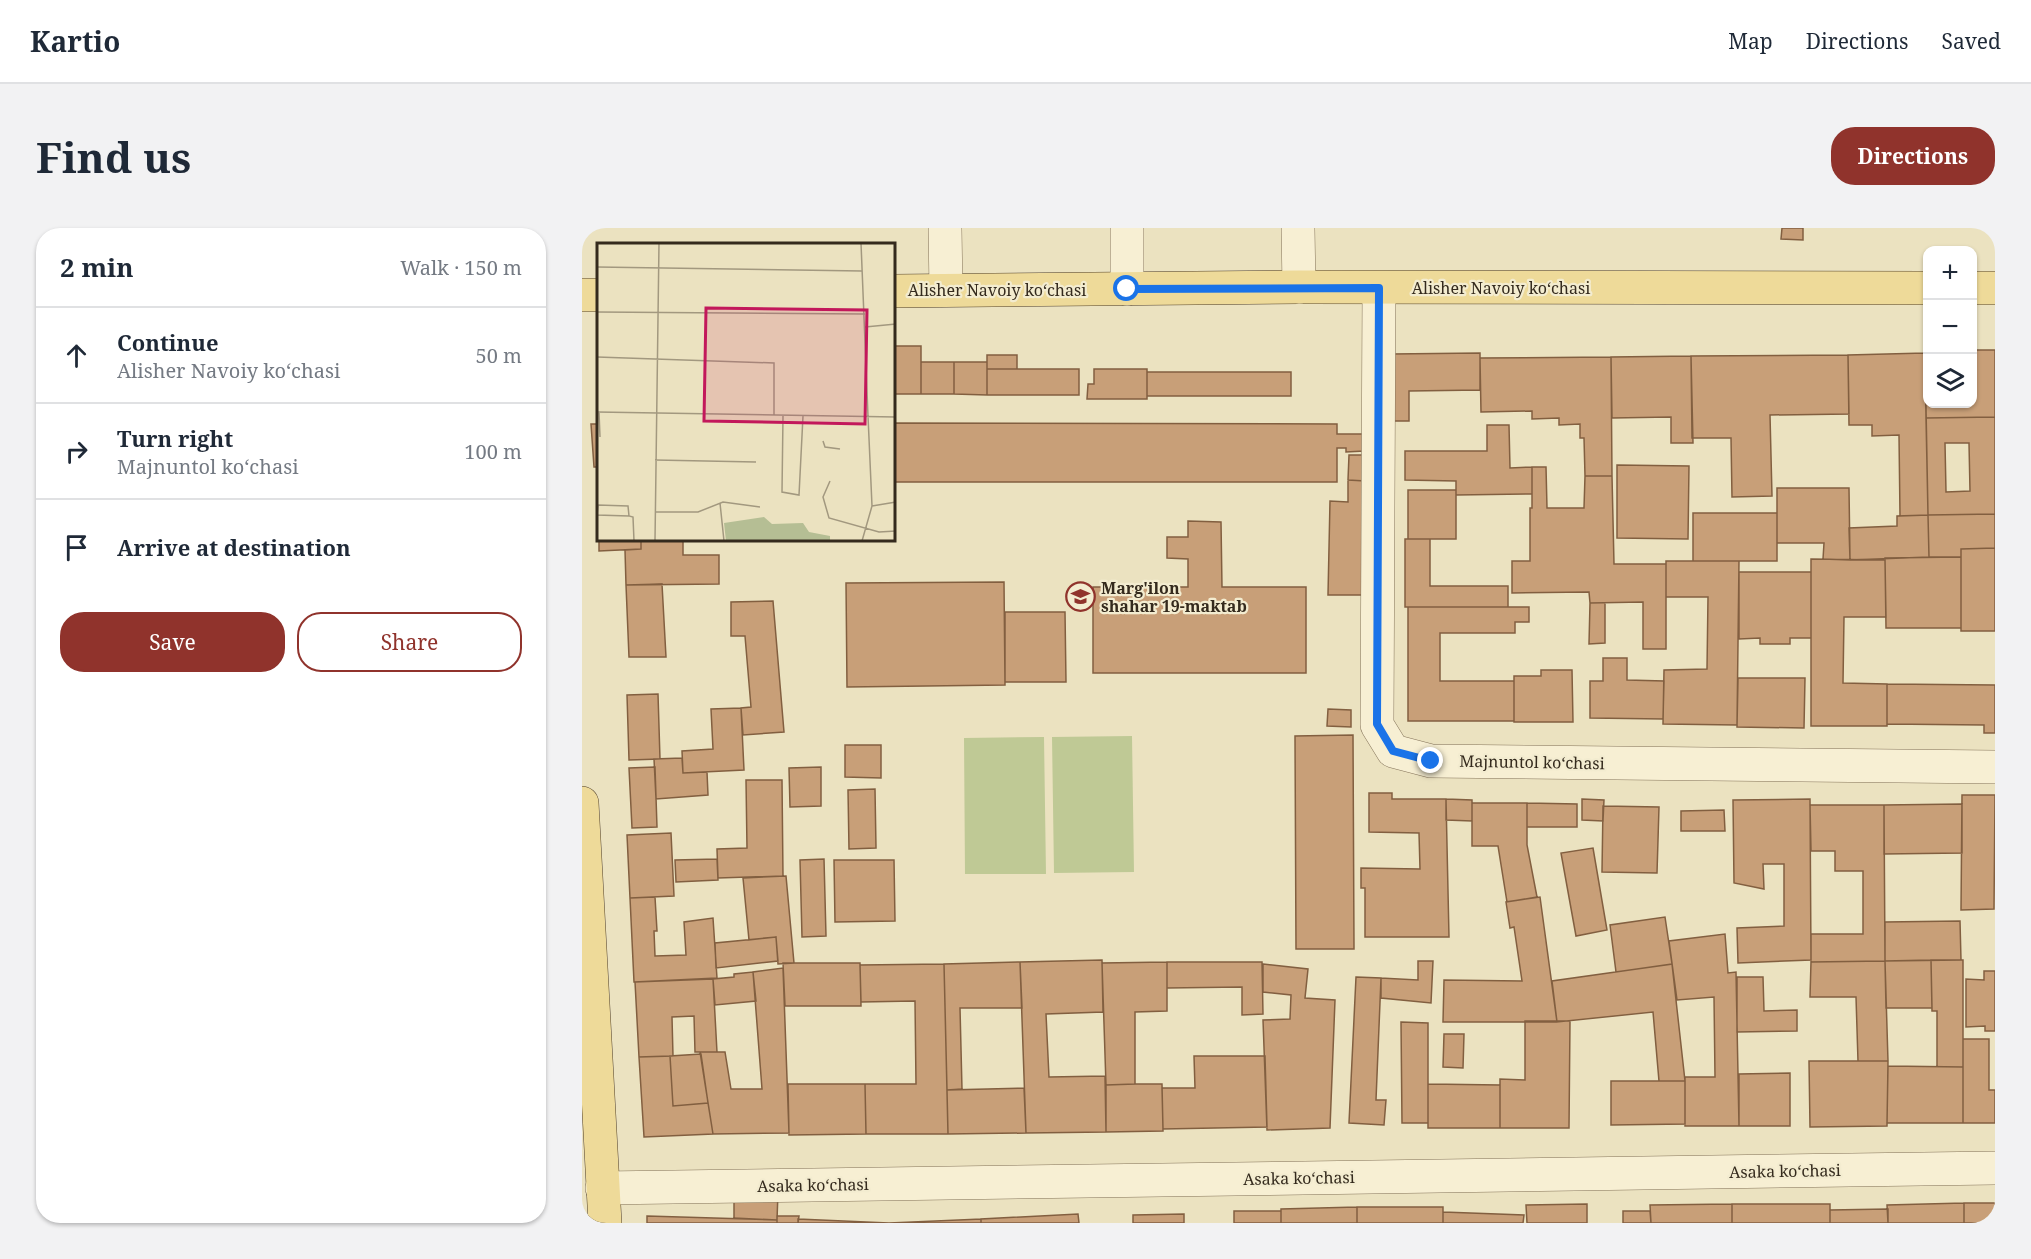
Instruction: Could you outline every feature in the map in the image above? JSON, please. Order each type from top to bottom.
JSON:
[{"type":"main road","name":"Alisher Navoiy koʻchasi","points":[[896,291],[1299,287],[1923,288]]},
{"type":"main road","points":[[1977,288],[1995,288]]},
{"type":"main road","points":[[582,803],[589,1081],[605,1223]]},
{"type":"street","points":[[945,228],[946,290]]},
{"type":"street","points":[[1127,228],[1127,289]]},
{"type":"street","points":[[1299,228],[1299,287]]},
{"type":"street","name":"Majnuntol koʻchasi","points":[[1379,288],[1377,724],[1393,751],[1431,761],[1995,767]]},
{"type":"street","name":"Asaka koʻchasi","points":[[602,1188],[1995,1168]]},
{"type":"green space","points":[[1132,736],[1134,872],[1054,873],[1052,737]]},
{"type":"green space","points":[[1044,737],[1046,874],[965,874],[964,738]]},
{"type":"building","points":[[1782,228],[1803,228],[1803,240],[1781,239]]},
{"type":"building","points":[[896,346],[921,346],[921,394],[896,394]]},
{"type":"building","points":[[1977,350],[1995,350],[1995,417],[1926,418],[1926,408],[1977,408]]},
{"type":"building","points":[[1480,353],[1480,390],[1409,391],[1409,421],[1393,421],[1392,354]]},
{"type":"building","points":[[1923,353],[1928,515],[1900,516],[1899,435],[1872,436],[1872,425],[1849,425],[1848,355]]},
{"type":"building","points":[[987,355],[1017,355],[1017,369],[987,369]]},
{"type":"building","points":[[1848,355],[1849,414],[1770,415],[1772,496],[1732,497],[1731,438],[1692,438],[1691,356]]},
{"type":"building","points":[[1691,356],[1693,443],[1671,443],[1671,417],[1612,418],[1611,357]]},
{"type":"building","points":[[1611,357],[1612,476],[1585,476],[1584,438],[1580,438],[1580,424],[1559,425],[1559,418],[1532,419],[1532,411],[1481,412],[1480,358]]},
{"type":"building","points":[[921,362],[954,362],[954,394],[921,394]]},
{"type":"building","points":[[954,362],[987,362],[987,395],[954,394]]},
{"type":"building","points":[[987,369],[1079,369],[1079,395],[987,395]]},
{"type":"building","points":[[1094,369],[1147,369],[1147,399],[1087,399],[1088,384],[1094,384]]},
{"type":"building","points":[[1147,372],[1291,372],[1291,396],[1147,396]]},
{"type":"building","points":[[1995,417],[1995,514],[1928,515],[1926,418]],"holes":[[[1945,443],[1969,443],[1970,491],[1946,492]]]},
{"type":"building","points":[[896,423],[1337,424],[1337,434],[1364,434],[1364,451],[1346,452],[1346,448],[1337,448],[1337,482],[896,482]]},
{"type":"building","points":[[591,424],[597,424],[597,467],[594,467]]},
{"type":"building","points":[[1487,425],[1509,425],[1510,468],[1532,467],[1532,494],[1456,495],[1456,481],[1405,480],[1405,451],[1487,451]]},
{"type":"building","points":[[1349,455],[1366,455],[1365,481],[1348,480]]},
{"type":"building","points":[[1617,465],[1689,466],[1688,539],[1617,538]]},
{"type":"building","points":[[1532,467],[1546,467],[1547,508],[1584,508],[1585,476],[1612,476],[1614,564],[1666,564],[1666,649],[1643,649],[1643,602],[1590,603],[1589,592],[1512,593],[1512,561],[1530,561]]},
{"type":"building","points":[[1348,480],[1365,481],[1362,595],[1328,595],[1330,501],[1348,502]]},
{"type":"building","points":[[1777,488],[1849,488],[1850,560],[1823,559],[1824,543],[1777,543]]},
{"type":"building","points":[[1408,490],[1456,490],[1456,539],[1408,539]]},
{"type":"building","points":[[1693,513],[1777,513],[1777,561],[1693,561]]},
{"type":"building","points":[[1995,514],[1995,548],[1961,549],[1961,557],[1929,557],[1928,515]]},
{"type":"building","points":[[1928,515],[1929,557],[1850,560],[1849,528],[1897,526],[1897,516]]},
{"type":"building","points":[[1188,521],[1221,522],[1222,587],[1306,587],[1306,673],[1093,673],[1093,587],[1188,587],[1188,559],[1167,558],[1167,537],[1188,537]]},
{"type":"building","points":[[1405,539],[1430,539],[1430,586],[1508,586],[1508,607],[1405,607]]},
{"type":"building","points":[[599,542],[641,542],[641,549],[599,551]]},
{"type":"building","points":[[641,542],[683,542],[683,555],[719,555],[719,584],[626,585],[625,550],[641,549]]},
{"type":"building","points":[[1995,548],[1995,631],[1961,631],[1961,549]]},
{"type":"building","points":[[1961,557],[1961,628],[1886,628],[1885,558]]},
{"type":"building","points":[[1811,559],[1885,560],[1886,617],[1844,617],[1843,683],[1887,684],[1887,726],[1811,726]]},
{"type":"building","points":[[1666,561],[1739,561],[1737,725],[1663,724],[1664,670],[1707,669],[1708,597],[1666,597]]},
{"type":"building","points":[[1739,572],[1811,572],[1811,638],[1790,638],[1790,644],[1760,644],[1760,638],[1739,639]]},
{"type":"building","points":[[1004,582],[1005,685],[847,687],[846,583]]},
{"type":"building","points":[[662,584],[666,657],[629,657],[626,585]]},
{"type":"building","points":[[773,601],[784,732],[743,735],[741,708],[751,707],[745,636],[731,636],[731,602]]},
{"type":"building","points":[[1590,603],[1605,603],[1605,643],[1589,644]]},
{"type":"building","points":[[1408,607],[1529,607],[1529,622],[1515,622],[1515,633],[1440,633],[1440,681],[1514,681],[1514,721],[1408,721]]},
{"type":"building","points":[[1005,612],[1065,612],[1066,682],[1005,682]]},
{"type":"building","points":[[1603,658],[1627,658],[1627,680],[1664,681],[1663,719],[1590,718],[1590,681],[1603,681]]},
{"type":"building","points":[[1541,670],[1572,670],[1573,722],[1514,722],[1514,676],[1541,676]]},
{"type":"building","points":[[1738,678],[1805,678],[1804,728],[1737,727]]},
{"type":"building","points":[[1887,684],[1995,685],[1995,733],[1984,733],[1984,725],[1887,724]]},
{"type":"building","points":[[658,694],[660,759],[629,760],[627,695]]},
{"type":"building","points":[[741,708],[744,770],[683,773],[682,751],[713,749],[711,709]]},
{"type":"building","points":[[1328,709],[1351,710],[1351,727],[1327,726]]},
{"type":"building","points":[[1353,735],[1354,949],[1296,949],[1295,736]]},
{"type":"building","points":[[845,745],[881,745],[881,778],[845,777]]},
{"type":"building","points":[[682,758],[683,773],[707,772],[708,795],[656,799],[654,759]]},
{"type":"building","points":[[655,767],[657,827],[632,828],[629,768]]},
{"type":"building","points":[[821,767],[821,806],[790,807],[789,768]]},
{"type":"building","points":[[746,780],[782,780],[783,876],[718,878],[717,849],[747,848]]},
{"type":"building","points":[[875,789],[876,848],[849,849],[848,790]]},
{"type":"building","points":[[1369,793],[1392,793],[1392,799],[1446,799],[1449,937],[1365,937],[1365,888],[1361,888],[1361,868],[1420,869],[1419,833],[1369,832]]},
{"type":"building","points":[[1962,795],[1995,795],[1994,909],[1961,910]]},
{"type":"building","points":[[1446,799],[1472,800],[1472,821],[1446,820]]},
{"type":"building","points":[[1582,799],[1604,800],[1603,821],[1582,820]]},
{"type":"building","points":[[1810,799],[1811,960],[1738,963],[1737,928],[1784,926],[1784,864],[1763,864],[1764,889],[1734,883],[1733,800]]},
{"type":"building","points":[[1472,803],[1527,803],[1527,845],[1537,897],[1507,902],[1498,846],[1472,846]]},
{"type":"building","points":[[1527,803],[1577,804],[1577,827],[1527,827]]},
{"type":"building","points":[[1962,804],[1962,853],[1884,854],[1884,805]]},
{"type":"building","points":[[1810,805],[1884,805],[1885,961],[1811,962],[1811,934],[1863,934],[1863,871],[1835,871],[1835,851],[1811,851]]},
{"type":"building","points":[[1603,806],[1659,807],[1657,873],[1602,872]]},
{"type":"building","points":[[1724,810],[1725,831],[1681,831],[1681,811]]},
{"type":"building","points":[[671,833],[674,896],[630,898],[627,835]]},
{"type":"building","points":[[1593,848],[1607,930],[1576,936],[1561,853]]},
{"type":"building","points":[[717,859],[718,880],[676,882],[675,860]]},
{"type":"building","points":[[824,859],[826,936],[802,937],[800,860]]},
{"type":"building","points":[[834,860],[894,860],[895,921],[835,922]]},
{"type":"building","points":[[786,876],[794,963],[778,964],[776,937],[749,940],[743,878]]},
{"type":"building","points":[[655,897],[657,931],[654,931],[655,956],[686,955],[684,922],[713,918],[717,978],[634,982],[630,898]]},
{"type":"building","points":[[1540,897],[1557,1022],[1443,1022],[1444,980],[1522,981],[1514,927],[1510,928],[1506,902]]},
{"type":"building","points":[[1665,917],[1672,964],[1616,972],[1610,925]]},
{"type":"building","points":[[1960,921],[1961,960],[1885,961],[1885,922]]},
{"type":"building","points":[[1725,934],[1728,973],[1736,972],[1739,1126],[1685,1126],[1685,1077],[1715,1077],[1714,997],[1677,1000],[1669,941]]},
{"type":"building","points":[[776,937],[778,961],[716,968],[715,943]]},
{"type":"building","points":[[1102,960],[1103,1012],[1046,1014],[1049,1077],[1105,1076],[1106,1132],[1026,1133],[1020,962]]},
{"type":"building","points":[[1931,960],[1932,1008],[1886,1008],[1885,961]]},
{"type":"building","points":[[1931,960],[1963,960],[1963,1067],[1937,1067],[1937,1011],[1932,1011]]},
{"type":"building","points":[[1418,961],[1433,961],[1431,1003],[1381,998],[1381,978],[1418,980]]},
{"type":"building","points":[[1885,961],[1888,1061],[1858,1061],[1856,997],[1810,997],[1811,962]]},
{"type":"building","points":[[1020,962],[1022,1008],[960,1008],[962,1089],[947,1090],[944,964]]},
{"type":"building","points":[[1167,962],[1262,962],[1263,1014],[1242,1015],[1242,987],[1167,988]]},
{"type":"building","points":[[1167,962],[1167,1011],[1135,1012],[1135,1084],[1106,1085],[1102,963]]},
{"type":"building","points":[[783,963],[860,963],[861,1006],[785,1006]]},
{"type":"building","points":[[944,964],[948,1134],[866,1134],[865,1084],[916,1084],[915,1001],[861,1002],[860,965]]},
{"type":"building","points":[[1263,964],[1308,969],[1305,998],[1335,1000],[1330,1128],[1267,1130],[1263,1020],[1290,1019],[1291,995],[1263,992]]},
{"type":"building","points":[[1672,964],[1685,1081],[1659,1081],[1653,1012],[1557,1022],[1552,981]]},
{"type":"building","points":[[783,968],[789,1133],[713,1134],[700,1052],[725,1052],[731,1089],[762,1089],[753,972]]},
{"type":"building","points":[[1984,971],[1995,971],[1995,1031],[1985,1031],[1985,1026],[1966,1027],[1966,979],[1984,980]]},
{"type":"building","points":[[753,972],[756,1001],[715,1005],[713,979]]},
{"type":"building","points":[[1356,977],[1381,978],[1376,1100],[1386,1100],[1384,1125],[1349,1123]]},
{"type":"building","points":[[1737,977],[1763,977],[1764,1011],[1797,1010],[1797,1031],[1737,1032]]},
{"type":"building","points":[[713,979],[717,1052],[695,1052],[694,1016],[672,1017],[673,1056],[639,1057],[635,982]]},
{"type":"building","points":[[1525,1021],[1570,1021],[1569,1128],[1500,1128],[1500,1079],[1525,1080]]},
{"type":"building","points":[[1401,1022],[1428,1023],[1428,1123],[1402,1123]]},
{"type":"building","points":[[1444,1034],[1464,1034],[1463,1068],[1443,1067]]},
{"type":"building","points":[[1963,1039],[1989,1039],[1989,1090],[1995,1090],[1995,1123],[1963,1123]]},
{"type":"building","points":[[701,1054],[708,1103],[673,1106],[670,1056]]},
{"type":"building","points":[[670,1056],[673,1106],[708,1103],[713,1134],[644,1137],[639,1057]]},
{"type":"building","points":[[1194,1056],[1265,1056],[1267,1127],[1163,1129],[1162,1088],[1195,1088]]},
{"type":"building","points":[[1809,1061],[1888,1061],[1887,1126],[1810,1127]]},
{"type":"building","points":[[1888,1066],[1963,1067],[1963,1123],[1887,1123]]},
{"type":"building","points":[[1790,1073],[1790,1126],[1739,1126],[1739,1074]]},
{"type":"building","points":[[1611,1081],[1685,1081],[1685,1124],[1611,1125]]},
{"type":"building","points":[[788,1084],[865,1084],[866,1134],[789,1135]]},
{"type":"building","points":[[1162,1084],[1163,1131],[1106,1132],[1106,1085]]},
{"type":"building","points":[[1428,1084],[1500,1085],[1500,1128],[1428,1128]]},
{"type":"building","points":[[1024,1088],[1026,1133],[948,1134],[947,1090]]},
{"type":"building","points":[[734,1190],[778,1192],[777,1220],[734,1218]]},
{"type":"building","points":[[1964,1203],[1964,1223],[1888,1223],[1887,1205]]},
{"type":"building","points":[[1964,1203],[1995,1203],[1995,1223],[1964,1223]]},
{"type":"building","points":[[1587,1204],[1587,1223],[1527,1223],[1526,1205]]},
{"type":"building","points":[[1732,1204],[1732,1223],[1651,1223],[1650,1205]]},
{"type":"building","points":[[1732,1204],[1830,1204],[1830,1223],[1732,1223]]},
{"type":"building","points":[[1357,1207],[1357,1223],[1281,1223],[1281,1209]]},
{"type":"building","points":[[1357,1207],[1443,1207],[1443,1223],[1357,1223]]},
{"type":"building","points":[[1888,1209],[1888,1223],[1830,1223],[1830,1210]]},
{"type":"building","points":[[1234,1211],[1281,1211],[1281,1223],[1234,1223]]},
{"type":"building","points":[[1623,1211],[1650,1211],[1651,1223],[1623,1223]]},
{"type":"building","points":[[1443,1212],[1524,1215],[1523,1223],[1443,1223]]},
{"type":"building","points":[[1078,1214],[1079,1223],[981,1223],[981,1219]]},
{"type":"building","points":[[1184,1214],[1184,1223],[1133,1223],[1133,1215]]},
{"type":"building","points":[[647,1216],[777,1220],[777,1223],[647,1223]]},
{"type":"building","points":[[777,1216],[799,1216],[798,1223],[777,1223]]},
{"type":"building","points":[[798,1219],[889,1223],[798,1223]]},
{"type":"building","points":[[981,1219],[981,1223],[889,1223]]},
{"type":"place","name":"Marg'ilon shahar 19-maktab","points":[[1080,597]]},
{"type":"route","points":[[1127,289],[1379,288],[1377,724],[1393,751],[1431,761]]}]
